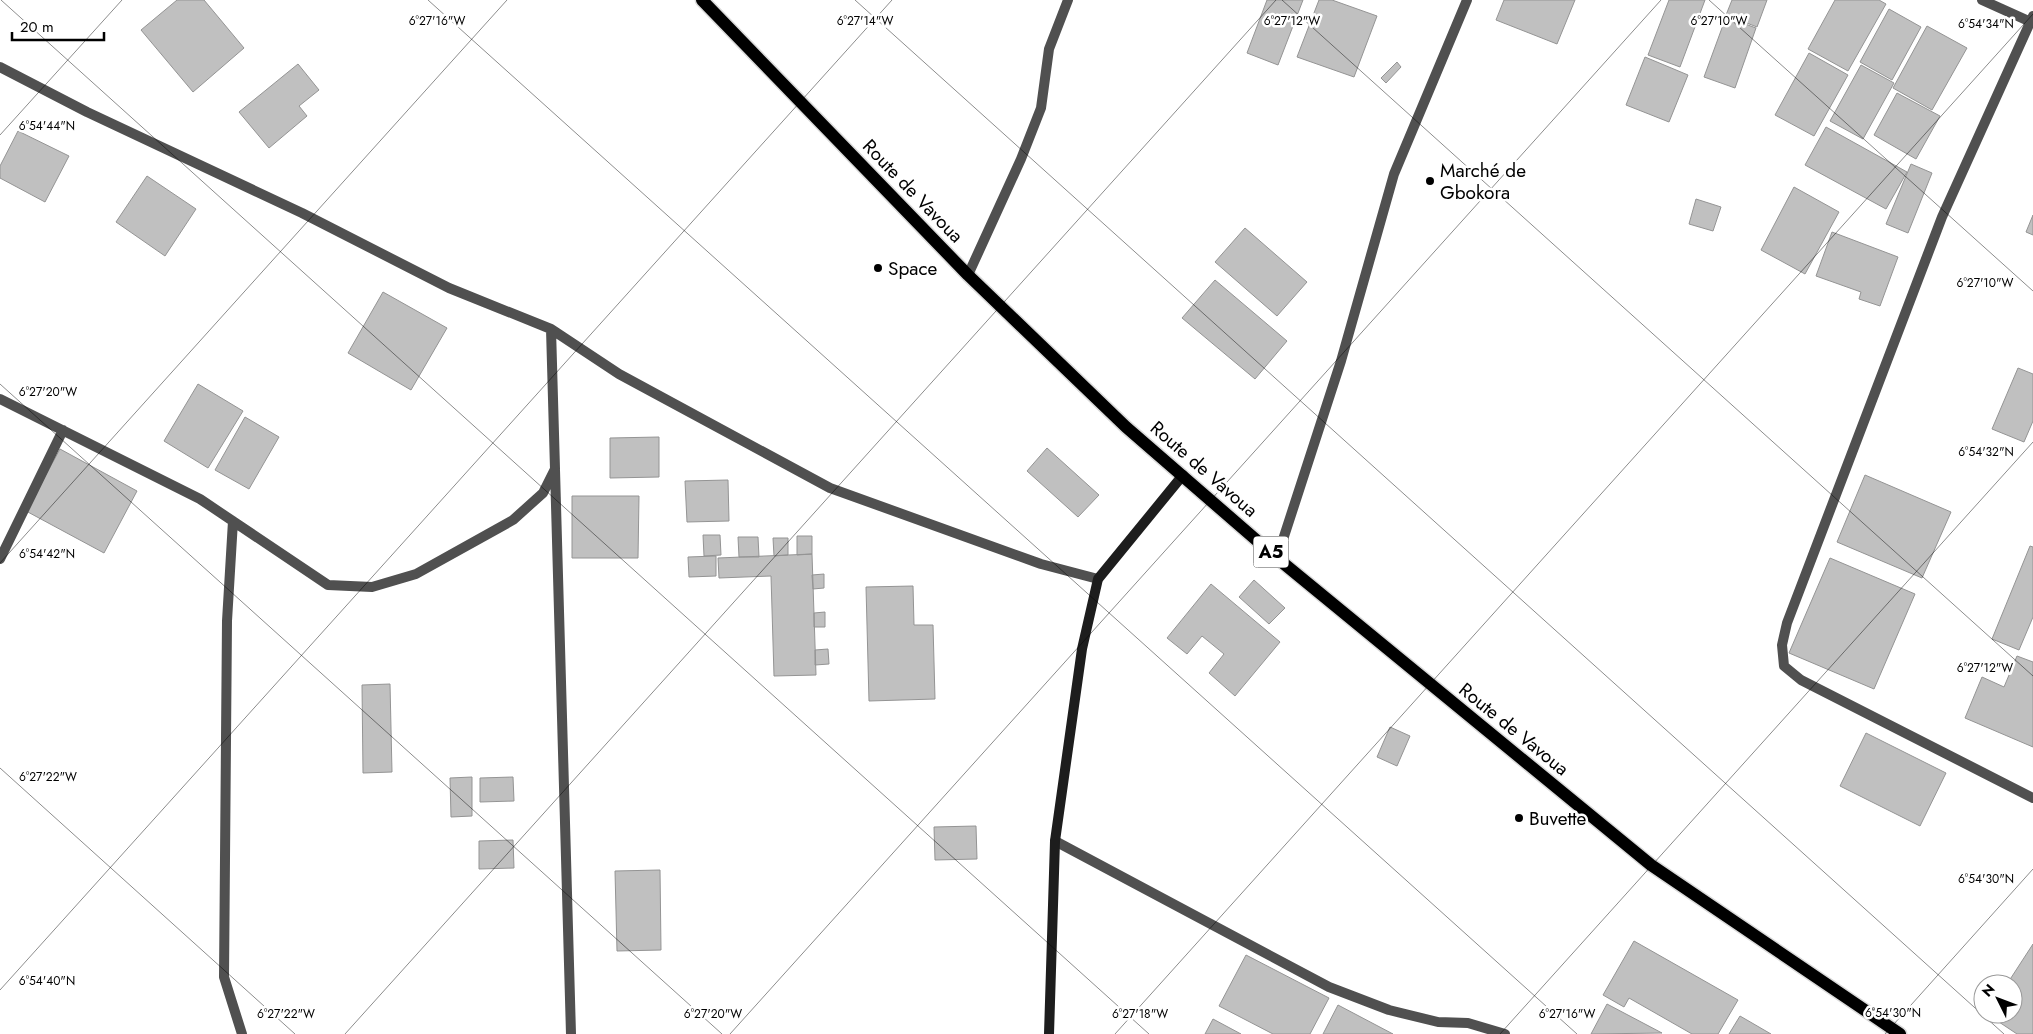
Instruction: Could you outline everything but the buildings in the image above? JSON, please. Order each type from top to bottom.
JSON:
[{"type":"main road","name":"Route de Vavoua","points":[[702,0],[968,275],[1126,427],[1277,558],[1651,865],[1900,1034]]},
{"type":"street","points":[[968,275],[1042,108],[1049,49],[1068,0]]},
{"type":"street","points":[[1277,558],[1341,361],[1394,174],[1467,0]]},
{"type":"street","points":[[1982,0],[2032,20],[1942,217],[1787,623],[1782,645],[1784,666],[1802,680],[2033,798]]},
{"type":"street","points":[[0,67],[87,112],[302,213],[449,288],[551,329],[619,374],[830,488],[1041,564],[1098,579]]},
{"type":"street","points":[[551,329],[570,1034]]},
{"type":"street","points":[[0,399],[200,499],[328,585],[372,587],[416,574],[513,520],[543,493],[555,469]]},
{"type":"street","points":[[0,559],[63,430]]},
{"type":"street","points":[[1048,1034],[1055,841],[1082,649],[1098,579],[1183,475]]},
{"type":"street","points":[[233,520],[227,621],[224,977],[242,1034]]},
{"type":"street","points":[[1055,841],[1329,987],[1388,1010],[1438,1022],[1468,1023],[1505,1034]]},
{"type":"place","name":"Marché de Gbokora","points":[[1430,181]]},
{"type":"place","name":"Space","points":[[878,268]]},
{"type":"place","name":"Buvette","points":[[1519,818]]}]
